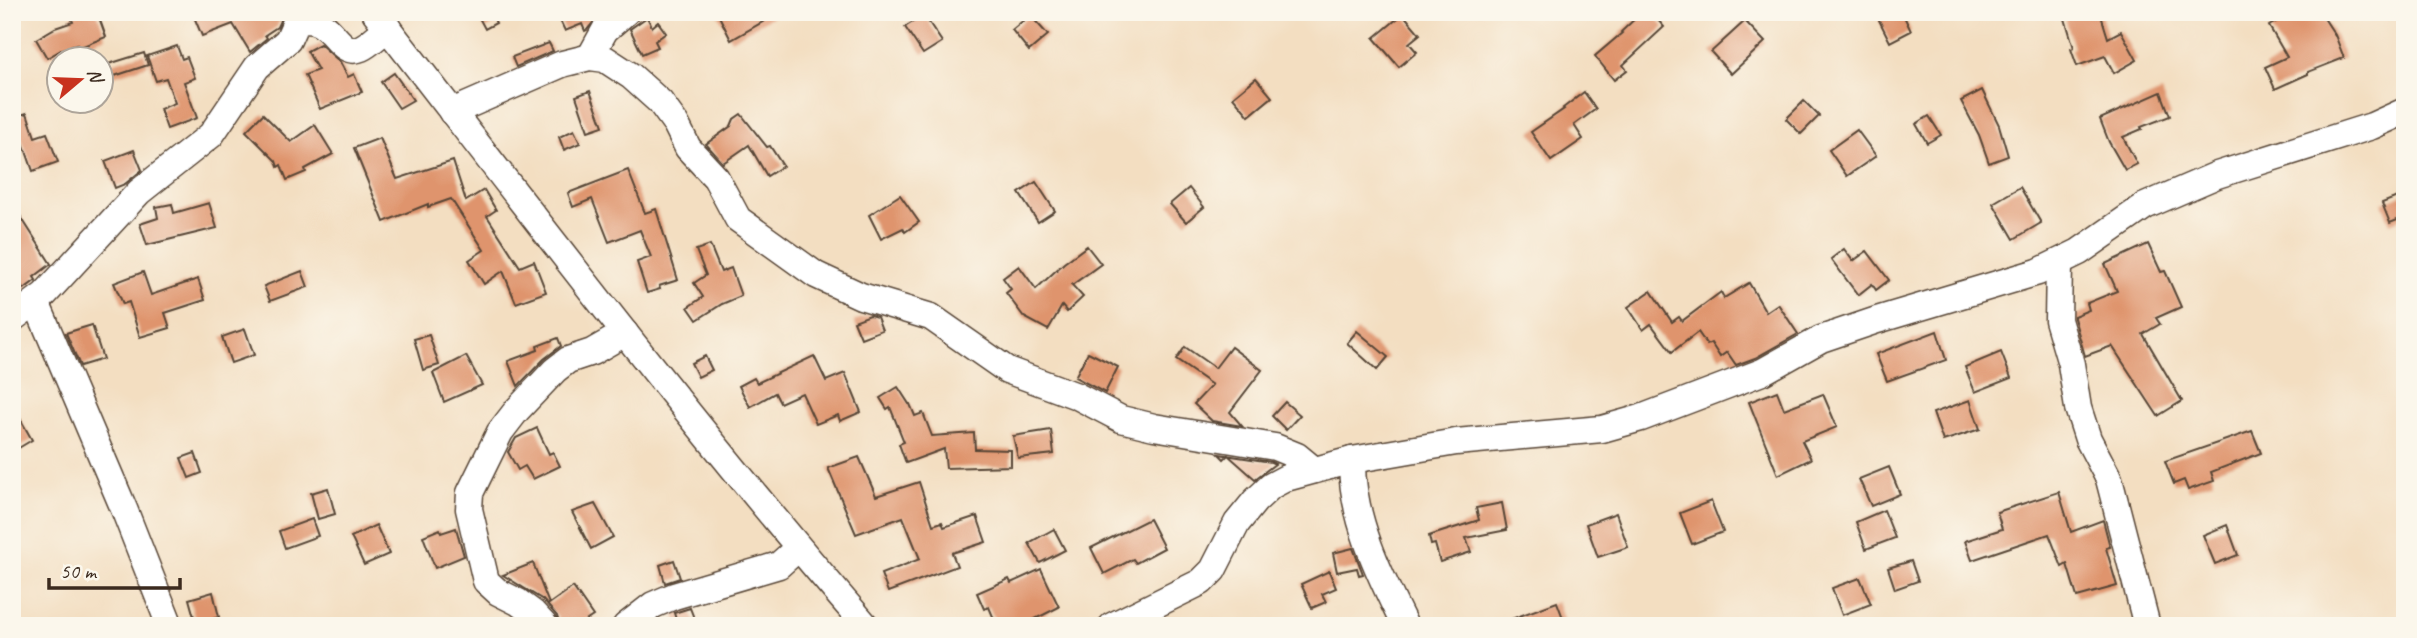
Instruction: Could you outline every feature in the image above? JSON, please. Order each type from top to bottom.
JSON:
[{"type":"street","points":[[590,57],[602,21],[626,12]]},
{"type":"street","points":[[12,319],[36,302],[59,280],[139,192],[211,135],[257,67],[288,40],[296,22],[307,18],[315,20],[327,28],[346,48],[352,50],[361,48],[381,20],[625,333],[798,548],[866,626]]},
{"type":"street","points":[[452,111],[562,64],[590,57],[605,59],[660,102],[676,124],[688,148],[716,178],[738,219],[816,275],[861,296],[931,317],[1007,370],[1077,396],[1121,419],[1275,447],[1289,466],[1314,470],[1352,460],[1456,442],[1602,429],[1641,418],[1762,372],[1821,339],[2059,264],[2145,206],[2217,175],[2372,126],[2405,111]]},
{"type":"street","points":[[2059,264],[2058,320],[2071,364],[2078,408],[2088,439],[2109,479],[2147,626]]},
{"type":"street","points":[[36,302],[124,509],[170,626]]},
{"type":"street","points":[[545,626],[533,613],[498,592],[486,581],[469,509],[470,493],[500,432],[555,370],[568,360],[592,352],[625,333]]},
{"type":"street","points":[[1352,460],[1352,475],[1361,521],[1405,626]]},
{"type":"street","points":[[1112,626],[1201,582],[1213,570],[1237,523],[1289,466]]},
{"type":"street","points":[[626,626],[663,600],[779,565],[798,548]]},
{"type":"building","points":[[83,12],[97,12],[106,37],[83,46],[46,46],[46,56],[36,39],[73,22],[71,17]]},
{"type":"building","points":[[192,12],[284,12],[277,27],[265,35],[267,38],[250,52],[233,24],[202,36]]},
{"type":"building","points":[[476,12],[491,12],[496,23],[485,29]]},
{"type":"building","points":[[556,12],[602,12],[587,30],[585,31],[582,24],[565,31]]},
{"type":"building","points":[[717,12],[780,12],[731,40]]},
{"type":"building","points":[[1642,12],[1651,12],[1664,27],[1623,65],[1627,70],[1614,80],[1595,56]]},
{"type":"building","points":[[1875,12],[1902,12],[1911,31],[1890,42]]},
{"type":"building","points":[[2063,12],[2100,12],[2108,38],[2121,31],[2137,60],[2114,73],[2105,56],[2077,66]]},
{"type":"building","points":[[2293,12],[2320,12],[2335,35],[2344,58],[2275,89],[2265,67],[2287,57],[2269,26]]},
{"type":"building","points":[[1403,14],[1420,34],[1409,43],[1417,52],[1399,67],[1374,38]]},
{"type":"building","points":[[924,15],[942,42],[923,54],[905,27]]},
{"type":"building","points":[[1030,15],[1048,35],[1029,51],[1012,30]]},
{"type":"building","points":[[647,17],[652,27],[658,22],[666,33],[655,41],[658,47],[642,54],[630,29]]},
{"type":"building","points":[[1745,21],[1765,42],[1731,74],[1711,52]]},
{"type":"building","points":[[549,43],[553,51],[516,67],[512,57]]},
{"type":"building","points":[[320,44],[340,62],[348,77],[354,74],[362,92],[320,109],[305,75],[318,70],[307,51]]},
{"type":"building","points":[[177,46],[182,59],[187,57],[195,78],[184,82],[197,118],[167,129],[160,109],[175,103],[166,78],[156,81],[147,56]]},
{"type":"building","points":[[144,53],[148,65],[116,75],[116,62]]},
{"type":"building","points":[[394,73],[413,100],[399,108],[381,82]]},
{"type":"building","points":[[1256,78],[1272,97],[1249,116],[1233,97]]},
{"type":"building","points":[[1982,90],[1999,125],[2008,156],[1989,163],[1979,135],[1961,101]]},
{"type":"building","points":[[590,91],[603,126],[588,131],[576,96]]},
{"type":"building","points":[[1584,92],[1596,109],[1574,125],[1583,139],[1551,161],[1531,132]]},
{"type":"building","points":[[2161,92],[2170,116],[2123,137],[2137,164],[2125,170],[2100,119]]},
{"type":"building","points":[[1804,101],[1819,116],[1801,134],[1786,119]]},
{"type":"building","points":[[27,113],[35,137],[47,133],[58,162],[33,171],[14,117]]},
{"type":"building","points":[[263,114],[291,142],[315,125],[333,154],[305,169],[306,172],[287,180],[281,165],[278,167],[276,161],[246,131]]},
{"type":"building","points":[[741,114],[767,147],[770,146],[783,166],[767,176],[749,145],[723,163],[706,144],[731,126],[734,119]]},
{"type":"building","points":[[1929,116],[1941,135],[1927,143],[1916,124]]},
{"type":"building","points":[[574,130],[580,143],[564,150],[559,137]]},
{"type":"building","points":[[1857,130],[1876,156],[1847,176],[1829,150]]},
{"type":"building","points":[[380,138],[397,179],[453,161],[466,201],[484,190],[496,210],[487,216],[520,267],[534,261],[546,292],[516,303],[503,271],[484,284],[469,260],[484,250],[451,199],[428,207],[428,204],[384,222],[354,148]]},
{"type":"building","points":[[134,150],[142,170],[125,184],[115,188],[105,161]]},
{"type":"building","points":[[628,170],[645,213],[656,209],[678,280],[647,293],[637,262],[651,257],[640,230],[609,242],[592,199],[573,207],[568,193]]},
{"type":"building","points":[[1036,182],[1055,211],[1038,222],[1019,193]]},
{"type":"building","points":[[2020,187],[2041,223],[2014,239],[1993,203]]},
{"type":"building","points":[[1189,188],[1204,207],[1186,222],[1170,204]]},
{"type":"building","points":[[2405,194],[2405,217],[2390,223],[2382,203]]},
{"type":"building","points":[[900,195],[919,222],[905,232],[903,228],[881,239],[869,215]]},
{"type":"building","points":[[12,203],[51,264],[24,289],[12,273]]},
{"type":"building","points":[[209,203],[217,228],[147,245],[140,224],[158,218],[156,207],[172,204],[174,213]]},
{"type":"building","points":[[2148,244],[2161,272],[2165,271],[2181,307],[2156,318],[2160,324],[2143,334],[2182,401],[2158,416],[2112,346],[2085,356],[2074,318],[2089,310],[2087,303],[2117,291],[2105,264]]},
{"type":"building","points":[[710,245],[721,272],[731,268],[741,296],[697,320],[688,307],[703,297],[694,283],[706,275],[696,250]]},
{"type":"building","points":[[1087,246],[1101,264],[1072,285],[1083,297],[1067,312],[1062,306],[1048,330],[1024,317],[1006,293],[1011,289],[1003,278],[1019,266],[1036,289]]},
{"type":"building","points":[[1844,249],[1853,261],[1867,251],[1889,280],[1876,290],[1872,284],[1858,295],[1831,259]]},
{"type":"building","points":[[302,271],[308,287],[270,301],[264,286]]},
{"type":"building","points":[[143,272],[151,295],[198,279],[205,300],[165,313],[170,328],[140,337],[129,302],[123,304],[114,283]]},
{"type":"building","points":[[1749,283],[1766,312],[1778,304],[1798,334],[1755,358],[1736,365],[1727,352],[1720,357],[1711,343],[1707,345],[1698,332],[1672,352],[1651,324],[1643,330],[1628,307],[1651,291],[1672,322],[1679,317],[1682,321],[1721,292],[1724,298]]},
{"type":"building","points":[[870,315],[877,317],[882,330],[861,338],[854,321]]},
{"type":"building","points":[[92,325],[103,359],[80,366],[66,333]]},
{"type":"building","points":[[245,329],[254,355],[231,363],[222,337]]},
{"type":"building","points":[[1357,331],[1388,357],[1377,370],[1347,343]]},
{"type":"building","points":[[1937,331],[1946,360],[1887,381],[1876,354]]},
{"type":"building","points":[[429,335],[439,365],[423,370],[414,339]]},
{"type":"building","points":[[558,338],[561,346],[518,386],[508,361],[538,350],[537,346]]},
{"type":"building","points":[[1185,347],[1215,368],[1231,347],[1262,370],[1230,412],[1242,426],[1212,421],[1194,404],[1212,385],[1176,360]]},
{"type":"building","points":[[1088,352],[1118,367],[1105,393],[1075,377]]},
{"type":"building","points":[[2001,352],[2011,378],[1975,392],[1965,367]]},
{"type":"building","points":[[466,356],[482,385],[444,402],[433,373]]},
{"type":"building","points":[[705,356],[712,370],[698,377],[691,363]]},
{"type":"building","points":[[814,356],[826,381],[845,373],[861,412],[840,421],[838,415],[816,424],[802,393],[780,403],[775,393],[750,407],[739,386],[754,378],[757,383]]},
{"type":"building","points":[[898,387],[915,416],[923,413],[932,436],[974,433],[975,449],[1011,450],[1011,466],[946,468],[944,449],[906,463],[899,444],[904,442],[890,407],[887,409],[880,398]]},
{"type":"building","points":[[1777,391],[1784,409],[1823,394],[1837,427],[1802,441],[1811,459],[1778,475],[1749,402]]},
{"type":"building","points":[[1970,400],[1980,429],[1943,441],[1933,413]]},
{"type":"building","points":[[1285,402],[1300,415],[1286,430],[1272,416]]},
{"type":"building","points":[[12,404],[32,440],[17,449],[12,441]]},
{"type":"building","points":[[537,428],[549,454],[553,452],[560,466],[533,479],[525,466],[518,470],[508,452],[516,438]]},
{"type":"building","points":[[1051,430],[1054,454],[1018,458],[1013,436]]},
{"type":"building","points":[[2252,431],[2261,453],[2211,472],[2214,481],[2188,490],[2184,480],[2174,484],[2165,461]]},
{"type":"building","points":[[195,453],[202,473],[189,478],[181,458]]},
{"type":"building","points":[[1229,455],[1271,462],[1275,464],[1255,479]]},
{"type":"building","points":[[859,457],[876,496],[919,482],[933,525],[942,522],[944,527],[977,516],[986,542],[952,553],[957,566],[888,592],[881,574],[920,559],[903,517],[856,534],[828,468]]},
{"type":"building","points":[[1889,467],[1900,494],[1871,506],[1859,479]]},
{"type":"building","points":[[328,488],[335,514],[318,519],[311,493]]},
{"type":"building","points":[[2059,492],[2071,532],[2103,520],[2110,547],[2106,548],[2117,586],[2077,597],[2067,564],[2062,567],[2049,534],[1972,560],[1965,541],[2002,529],[1997,512]]},
{"type":"building","points":[[1711,501],[1723,532],[1692,544],[1680,513]]},
{"type":"building","points":[[1502,503],[1507,530],[1466,538],[1471,552],[1440,562],[1435,544],[1431,545],[1429,536],[1479,520],[1476,508]]},
{"type":"building","points":[[595,504],[613,537],[591,549],[572,512]]},
{"type":"building","points":[[1884,510],[1895,538],[1866,549],[1856,522]]},
{"type":"building","points":[[1616,513],[1628,547],[1598,557],[1586,524]]},
{"type":"building","points":[[312,519],[318,536],[285,548],[279,531]]},
{"type":"building","points":[[1149,519],[1164,548],[1136,563],[1133,559],[1104,574],[1091,548]]},
{"type":"building","points":[[376,525],[389,554],[364,565],[351,537]]},
{"type":"building","points":[[2227,525],[2238,555],[2215,564],[2203,535]]},
{"type":"building","points":[[456,528],[464,556],[435,568],[423,536],[440,529],[441,533]]},
{"type":"building","points":[[1054,529],[1065,550],[1040,563],[1029,543]]},
{"type":"building","points":[[1353,548],[1363,574],[1359,575],[1357,568],[1337,572],[1333,553]]},
{"type":"building","points":[[674,560],[680,578],[665,583],[660,565]]},
{"type":"building","points":[[1911,561],[1918,581],[1895,589],[1888,568]]},
{"type":"building","points":[[533,563],[549,604],[573,587],[593,616],[578,626],[560,626],[557,616],[543,600],[503,575]]},
{"type":"building","points":[[1041,569],[1059,607],[1029,622],[1030,626],[997,626],[989,607],[984,609],[977,593],[1009,579],[1011,583]]},
{"type":"building","points":[[1329,571],[1336,588],[1322,594],[1326,602],[1312,608],[1301,584]]},
{"type":"building","points":[[1860,578],[1871,604],[1842,615],[1832,588]]},
{"type":"building","points":[[213,592],[219,617],[196,624],[189,599]]},
{"type":"building","points":[[1557,602],[1566,626],[1498,626],[1498,624]]},
{"type":"building","points":[[690,608],[697,626],[678,626],[674,613]]}]
